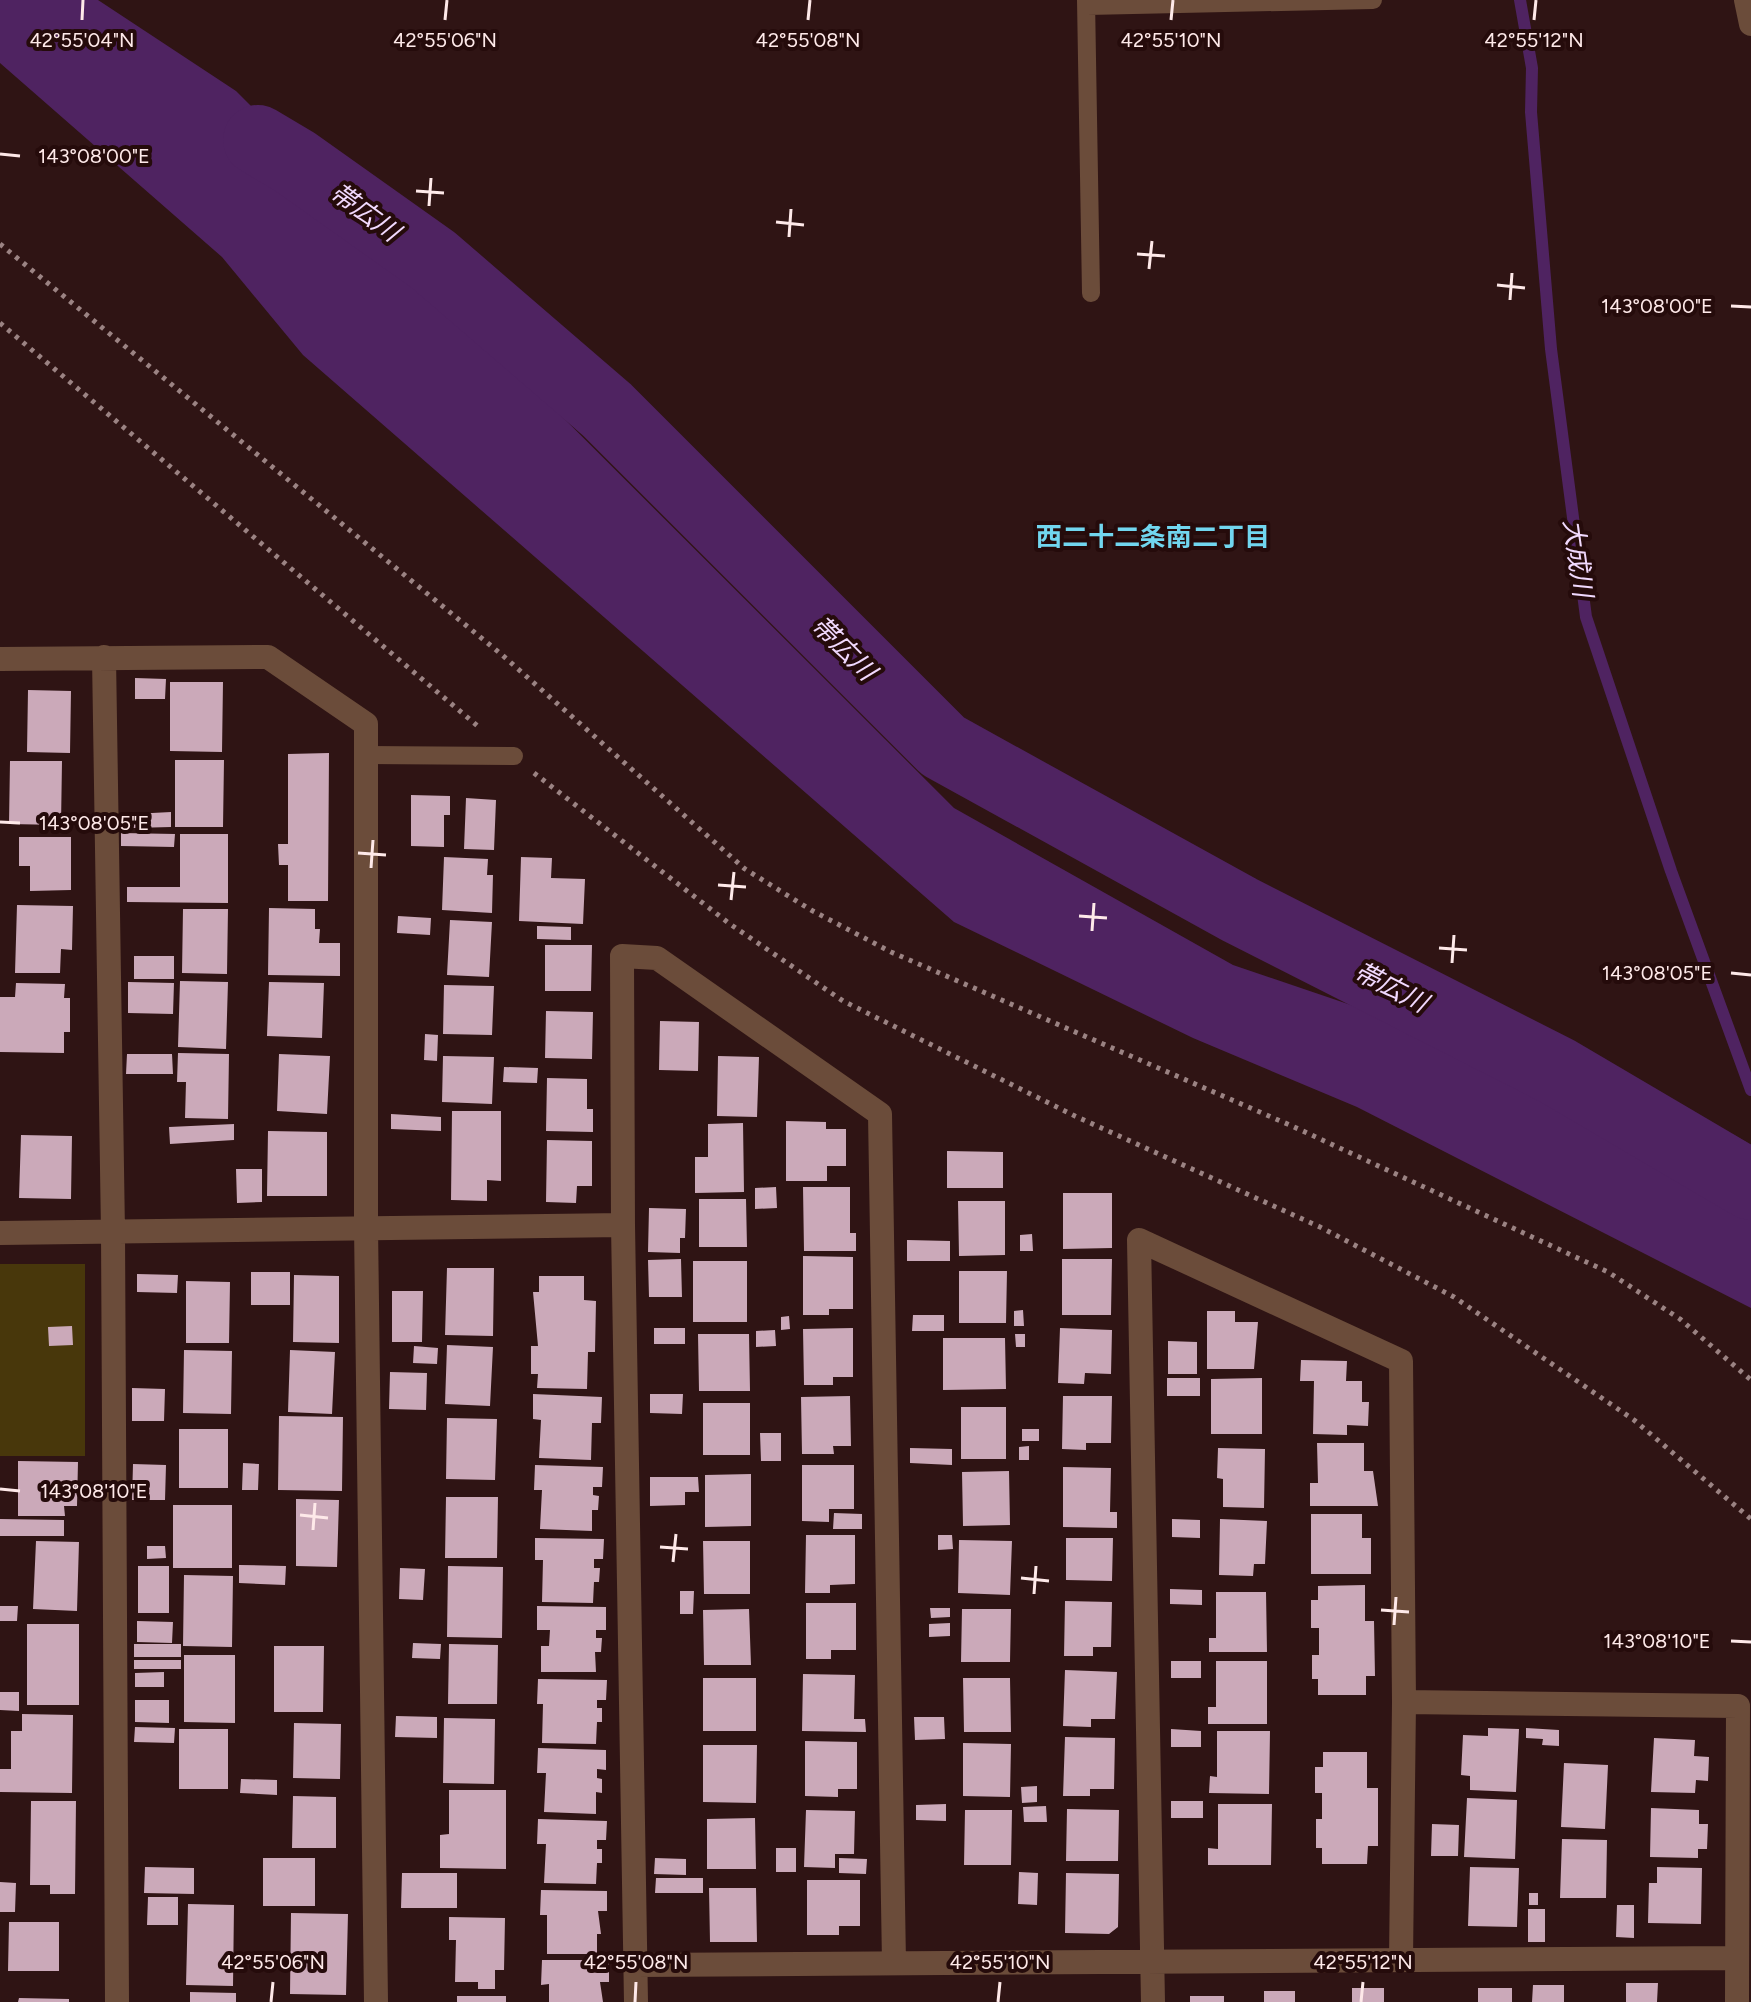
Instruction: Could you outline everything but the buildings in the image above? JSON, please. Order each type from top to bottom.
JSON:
[{"type":"street","points":[[1746,0],[1751,24]]},
{"type":"street","points":[[104,657],[113,1232],[117,2002]]},
{"type":"street","points":[[0,659],[268,657],[366,724],[366,1226],[376,2002]]},
{"type":"street","points":[[636,2002],[623,1225],[622,956],[657,958],[880,1114],[894,1963]]},
{"type":"street","points":[[0,1233],[623,1225]]},
{"type":"street","points":[[1153,2002],[1139,1240],[1401,1361],[1404,1702],[1401,1960]]},
{"type":"street","points":[[1404,1702],[1738,1706],[1737,2002]]},
{"type":"street","points":[[635,1965],[1736,1958]]},
{"type":"lane","points":[[1091,293],[1086,3],[1373,0]]},
{"type":"lane","points":[[366,755],[514,756]]},
{"type":"path","points":[[0,244],[501,654],[745,869],[811,910],[891,952],[1391,1170],[1608,1272],[1680,1319],[1751,1380]]},
{"type":"path","points":[[0,323],[631,851],[843,1001],[1075,1116],[1320,1227],[1454,1297],[1634,1420],[1751,1519]]},
{"type":"shaded area","points":[[0,0],[98,0],[236,91],[954,808],[1233,965],[1734,1135],[1751,1145],[1751,1308],[1357,1107],[1193,1038],[954,922],[303,355],[222,257],[0,63]]},
{"type":"shaded area","points":[[0,1264],[85,1264],[85,1456],[0,1456]]},
{"type":"waterway","name":"大成川","points":[[1520,0],[1532,68],[1531,112],[1551,349],[1586,617],[1671,871],[1751,1090]]},
{"type":"waterway","name":"帯広川","points":[[258,140],[295,162],[433,260],[607,410],[943,746],[1240,910],[1557,1071],[1751,1185]]},
{"type":"district","name":"西二十二条南二丁目","points":[[1153,537]]}]
